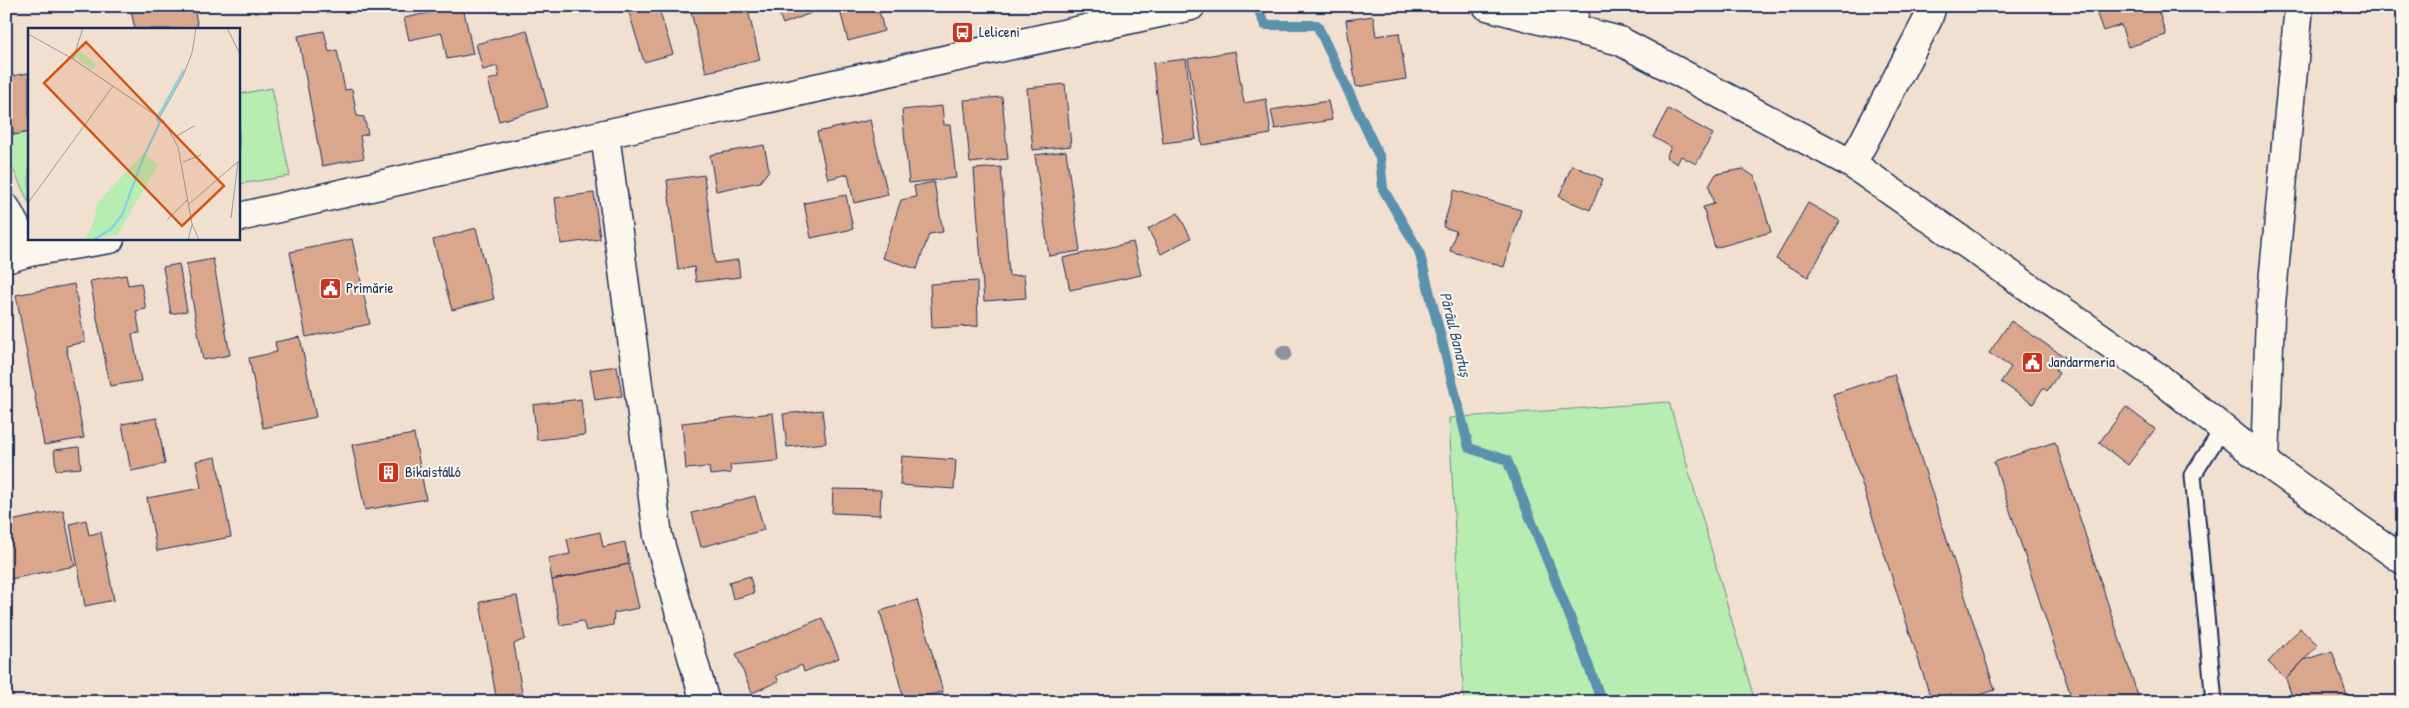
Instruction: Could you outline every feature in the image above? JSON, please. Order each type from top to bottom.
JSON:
[{"type":"main road","points":[[240,217],[605,134],[1191,6]]},
{"type":"main road","points":[[1486,6],[1573,17],[1852,164],[2160,378],[2266,462],[2403,560]]},
{"type":"main road","points":[[1852,164],[1928,19],[1932,6]]},
{"type":"main road","points":[[2266,462],[2270,315],[2299,6]]},
{"type":"main road","points":[[605,134],[658,536],[705,702]]},
{"type":"main road","points":[[6,208],[18,255],[104,240]]},
{"type":"lane","points":[[2214,702],[2192,475],[2223,428]]},
{"type":"green space","points":[[272,88],[290,176],[240,184],[240,94]]},
{"type":"green space","points":[[28,132],[28,201],[6,154],[6,136]]},
{"type":"green space","points":[[1669,402],[1755,702],[1464,702],[1449,418]]},
{"type":"building","points":[[130,6],[194,6],[198,28],[135,28]]},
{"type":"building","points":[[463,6],[473,54],[447,59],[442,33],[409,40],[404,18]]},
{"type":"building","points":[[627,6],[658,6],[673,54],[644,62]]},
{"type":"building","points":[[683,6],[747,6],[760,60],[706,72],[691,12],[684,13]]},
{"type":"building","points":[[776,6],[809,6],[811,13],[783,24]]},
{"type":"building","points":[[839,6],[878,6],[884,31],[848,41]]},
{"type":"building","points":[[2094,6],[2157,6],[2166,35],[2128,47],[2121,25],[2103,31]]},
{"type":"building","points":[[1373,16],[1376,36],[1399,33],[1406,79],[1356,87],[1346,20]]},
{"type":"building","points":[[527,30],[548,107],[499,121],[488,80],[499,77],[497,66],[483,70],[476,44]]},
{"type":"building","points":[[324,31],[329,52],[337,50],[345,90],[352,89],[357,116],[364,117],[368,134],[360,136],[364,158],[322,166],[298,36]]},
{"type":"building","points":[[1235,51],[1244,103],[1266,99],[1271,134],[1202,145],[1188,59]]},
{"type":"building","points":[[1186,59],[1196,139],[1163,143],[1153,63]]},
{"type":"building","points":[[28,73],[28,132],[14,135],[6,104],[6,77]]},
{"type":"building","points":[[1065,84],[1071,146],[1033,150],[1027,88]]},
{"type":"building","points":[[1002,97],[1008,159],[970,163],[964,100]]},
{"type":"building","points":[[1328,101],[1332,120],[1275,129],[1271,110]]},
{"type":"building","points":[[942,106],[944,125],[950,125],[956,178],[909,183],[902,110]]},
{"type":"building","points":[[1668,109],[1713,134],[1696,164],[1681,156],[1677,164],[1666,157],[1671,147],[1653,137]]},
{"type":"building","points":[[870,120],[888,195],[854,203],[848,174],[828,179],[817,132]]},
{"type":"building","points":[[764,145],[769,170],[760,182],[716,191],[710,155]]},
{"type":"building","points":[[1066,151],[1080,251],[1049,256],[1035,155]]},
{"type":"building","points":[[1572,165],[1603,179],[1590,210],[1559,197]]},
{"type":"building","points":[[1001,167],[1009,276],[1024,275],[1026,298],[984,301],[974,169]]},
{"type":"building","points":[[1743,169],[1755,177],[1771,232],[1715,248],[1703,207],[1714,204],[1709,186],[1716,174]]},
{"type":"building","points":[[704,175],[715,263],[738,260],[740,277],[696,282],[694,267],[678,270],[667,180]]},
{"type":"building","points":[[934,182],[943,232],[929,234],[917,269],[882,258],[901,200],[916,197],[914,186]]},
{"type":"building","points":[[1454,190],[1521,210],[1504,267],[1450,251],[1456,231],[1443,227]]},
{"type":"building","points":[[594,193],[600,239],[561,244],[555,198]]},
{"type":"building","points":[[846,195],[853,229],[811,238],[804,203]]},
{"type":"building","points":[[1808,203],[1840,221],[1808,277],[1776,259]]},
{"type":"building","points":[[1178,213],[1191,238],[1161,254],[1148,229]]},
{"type":"building","points":[[476,228],[494,299],[452,310],[433,240]]},
{"type":"building","name":"Primărie","points":[[352,239],[370,324],[306,337],[290,252]]},
{"type":"building","points":[[1133,242],[1141,275],[1070,290],[1063,258]]},
{"type":"building","points":[[213,259],[230,355],[203,360],[186,264]]},
{"type":"building","points":[[179,264],[187,311],[171,314],[163,267]]},
{"type":"building","points":[[126,275],[128,285],[141,283],[146,309],[136,311],[140,333],[132,334],[141,381],[110,386],[90,281]]},
{"type":"building","points":[[977,281],[978,326],[932,328],[930,284]]},
{"type":"building","points":[[74,284],[85,342],[66,346],[84,438],[44,445],[16,295]]},
{"type":"building","name":"Jandarmeria","points":[[2011,321],[2065,357],[2055,370],[2059,373],[2047,391],[2043,388],[2033,404],[2001,382],[2011,367],[1989,353]]},
{"type":"building","points":[[300,337],[316,417],[263,428],[249,358],[277,352],[275,342]]},
{"type":"building","points":[[617,366],[622,396],[595,400],[590,370]]},
{"type":"building","points":[[1894,374],[1995,690],[1958,702],[1932,702],[1833,394]]},
{"type":"building","points":[[581,399],[585,435],[537,440],[533,405]]},
{"type":"building","points":[[2126,407],[2155,429],[2128,465],[2099,443]]},
{"type":"building","points":[[822,410],[826,443],[787,447],[783,414]]},
{"type":"building","points":[[773,413],[778,461],[730,465],[731,473],[710,475],[709,467],[686,469],[682,423]]},
{"type":"building","points":[[157,418],[165,464],[131,471],[122,424]]},
{"type":"building","name":"Bikaistálló","points":[[414,434],[426,499],[365,510],[352,445]]},
{"type":"building","points":[[2055,442],[2140,702],[2073,702],[1994,462]]},
{"type":"building","points":[[79,447],[81,468],[56,470],[54,450]]},
{"type":"building","points":[[902,456],[956,460],[954,489],[900,485]]},
{"type":"building","points":[[216,457],[231,537],[157,551],[147,498],[201,488],[196,461]]},
{"type":"building","points":[[833,489],[881,490],[880,515],[832,513]]},
{"type":"building","points":[[755,496],[764,530],[701,547],[692,513]]},
{"type":"building","points":[[63,510],[75,566],[6,580],[6,522]]},
{"type":"building","points":[[86,520],[89,535],[101,532],[114,600],[85,606],[70,524]]},
{"type":"building","points":[[600,532],[603,547],[625,542],[629,564],[552,580],[548,558],[570,554],[567,539]]},
{"type":"building","points":[[629,564],[639,608],[614,613],[613,625],[586,631],[583,621],[560,625],[552,580]]},
{"type":"building","points":[[750,576],[754,593],[733,599],[729,582]]},
{"type":"building","points":[[517,596],[525,639],[514,644],[522,693],[496,697],[480,602]]},
{"type":"building","points":[[917,600],[943,692],[904,700],[880,611]]},
{"type":"building","points":[[822,618],[839,658],[804,672],[802,665],[776,676],[779,681],[752,693],[736,654]]},
{"type":"building","points":[[6,622],[14,664],[6,666]]},
{"type":"building","points":[[2300,628],[2318,645],[2286,679],[2268,662]]},
{"type":"building","points":[[2332,651],[2349,702],[2294,702],[2286,679],[2304,660]]},
{"type":"waterway","name":"Pârâul Banatuș","points":[[1257,6],[1265,25],[1317,25],[1380,158],[1383,189],[1419,251],[1469,448],[1507,460],[1602,702]]},
{"type":"place","name":"Leliceni","points":[[963,32]]},
{"type":"place","name":"Primărie","points":[[330,288]]},
{"type":"place","name":"Jandarmeria","points":[[2032,362]]},
{"type":"place","name":"Bikaistálló","points":[[389,472]]}]
